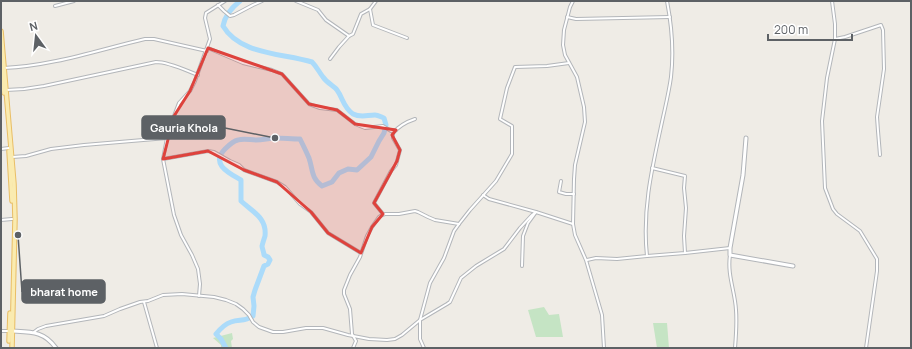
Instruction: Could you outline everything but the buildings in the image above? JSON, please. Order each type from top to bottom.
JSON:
[{"type":"main road","points":[[1,31],[14,184],[10,348]]},
{"type":"main road","points":[[1,62],[11,184],[11,331]]},
{"type":"street","points":[[55,6],[74,1]]},
{"type":"street","points":[[199,296],[200,284],[198,269],[181,235],[174,215],[163,160],[167,138],[179,103],[190,91],[198,75],[207,50],[210,39],[206,13],[225,1]]},
{"type":"street","points":[[218,5],[230,16],[234,16],[262,1]]},
{"type":"street","points":[[296,1],[318,10],[326,20],[349,36]]},
{"type":"street","points":[[330,59],[349,36],[353,34],[361,14],[370,9],[376,1]]},
{"type":"street","points":[[573,1],[564,30],[563,45],[565,55],[577,77],[584,107],[585,122],[575,165],[573,224],[575,235],[586,260],[602,315],[604,348]]},
{"type":"street","points":[[647,256],[645,239],[646,214],[652,168],[671,78],[672,32],[667,1]]},
{"type":"street","points":[[832,1],[835,39],[827,78],[822,121],[825,188],[837,214],[860,231],[877,259],[877,271],[866,348]]},
{"type":"street","points":[[370,9],[373,25],[407,38]]},
{"type":"street","points":[[567,17],[576,19],[670,17]]},
{"type":"street","points":[[835,39],[878,26],[882,27],[884,69],[878,117],[880,155]]},
{"type":"street","points":[[4,68],[51,62],[81,56],[145,39],[154,39],[207,50],[243,63],[272,70],[282,74],[309,104],[320,108],[337,110],[355,124],[365,128],[383,126],[391,131],[396,130]]},
{"type":"street","points":[[6,90],[44,86],[156,62],[162,62],[198,75]]},
{"type":"street","points":[[424,348],[420,339],[420,320],[430,283],[444,258],[454,232],[459,224],[496,182],[512,154],[512,126],[500,119],[507,88],[515,67],[547,66],[569,63]]},
{"type":"street","points":[[383,214],[374,203],[397,161],[400,150],[393,138],[393,133],[408,121],[415,119]]},
{"type":"street","points":[[12,157],[26,156],[51,149],[167,138]]},
{"type":"street","points":[[735,348],[736,311],[734,291],[728,264],[743,175],[746,138]]},
{"type":"street","points":[[1,148],[9,148]]},
{"type":"street","points":[[163,160],[208,151],[239,165],[244,170],[277,182],[285,187],[328,233],[361,253]]},
{"type":"street","points":[[652,168],[685,176],[685,253]]},
{"type":"street","points":[[561,181],[559,192],[574,194]]},
{"type":"street","points":[[483,195],[489,199],[573,224]]},
{"type":"street","points":[[353,348],[356,341],[352,334],[350,309],[344,294],[344,290],[367,236],[379,217],[383,214],[399,214],[414,211],[428,218],[459,224]]},
{"type":"street","points":[[522,266],[523,236],[528,223],[536,212]]},
{"type":"street","points":[[34,332],[46,326],[104,316],[140,302],[153,300],[163,296],[182,294],[214,297],[236,304],[249,315],[258,327],[273,332],[283,332],[306,328],[323,328],[369,339],[392,339],[402,335],[420,320],[450,302],[461,278],[476,266],[504,249],[520,228],[536,212]]},
{"type":"street","points":[[1,220],[12,219]]},
{"type":"street","points":[[586,260],[596,258],[617,259],[730,248]]},
{"type":"street","points":[[730,255],[794,266]]},
{"type":"street","points":[[144,302],[157,348]]},
{"type":"street","points":[[1,331],[34,332],[46,337],[56,348]]},
{"type":"highlighted area","points":[[208,48],[282,74],[309,104],[337,110],[355,124],[396,130],[392,135],[400,150],[397,161],[374,203],[383,214],[372,227],[361,253],[328,233],[311,212],[277,182],[244,170],[208,151],[163,159],[174,116],[190,91]]},
{"type":"green space","points":[[544,307],[549,315],[559,314],[563,337],[536,337],[528,310]]},
{"type":"green space","points":[[653,323],[667,323],[669,348],[657,348]]},
{"type":"green space","points":[[232,333],[232,348],[221,348],[221,345],[213,338]]},
{"type":"waterway","points":[[226,348],[216,334],[229,323],[253,316],[253,297],[255,290],[264,266],[268,264],[270,260],[264,255],[262,247],[265,236],[264,224],[258,216],[241,201],[241,180],[223,168],[219,159],[221,154],[231,143],[240,139],[300,139],[309,158],[314,177],[322,186],[332,182],[339,173],[348,169],[357,170],[371,157],[384,133],[386,125],[384,118],[375,115],[359,116],[353,114],[345,105],[337,90],[325,79],[312,62],[263,52],[240,43],[231,36],[223,26],[225,18],[240,1]]},
{"type":"place","name":"Gauria Khola","points":[[275,138]]},
{"type":"place","name":"bharat home","points":[[18,235]]}]
